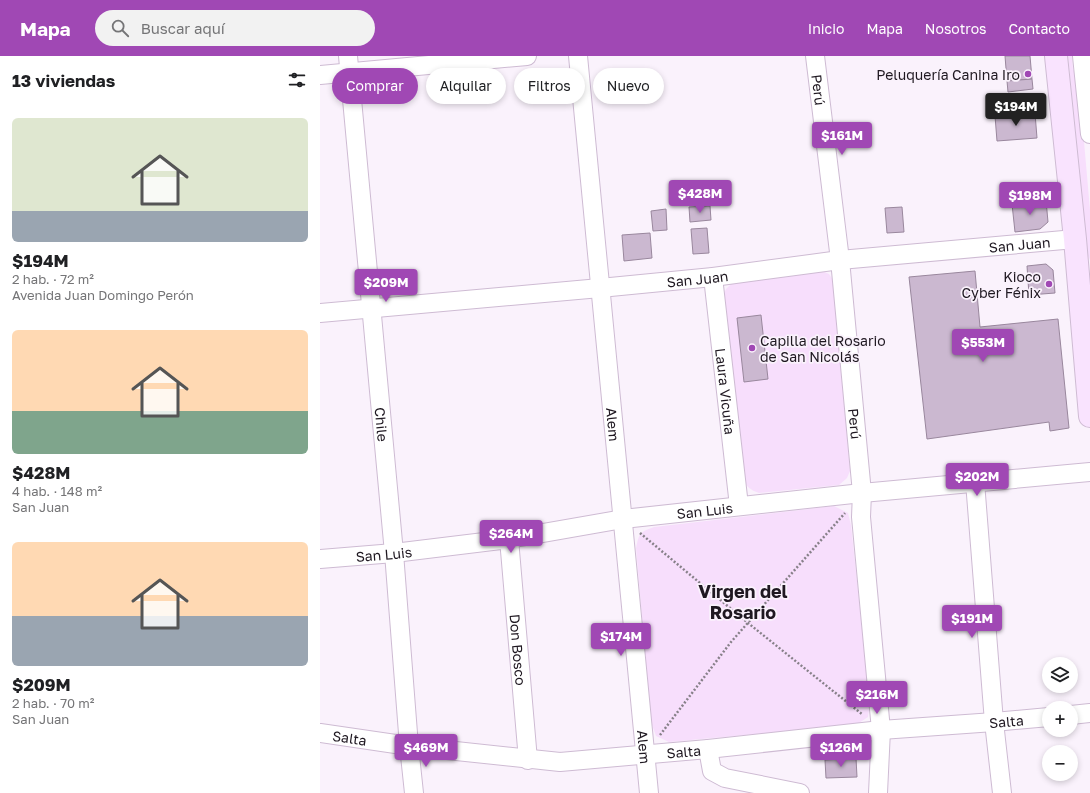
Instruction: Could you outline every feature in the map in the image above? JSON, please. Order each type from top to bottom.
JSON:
[{"type":"main road","points":[[1056,56],[1075,239],[1084,280],[1090,416]]},
{"type":"street","points":[[320,75],[349,64],[527,56]]},
{"type":"street","name":"Alem","points":[[578,56],[649,793]]},
{"type":"street","name":"Perú","points":[[815,56],[840,260],[862,493],[861,517],[881,730],[878,793]]},
{"type":"street","points":[[1082,56],[1090,134]]},
{"type":"street","name":"Chile","points":[[349,64],[394,553],[414,793]]},
{"type":"street","name":"San Juan","points":[[320,313],[713,277],[840,260],[1075,239]]},
{"type":"street","name":"Laura Vicuña","points":[[713,277],[739,506]]},
{"type":"street","name":"San Luis","points":[[320,559],[394,553],[509,539],[623,519],[862,493],[1090,472]]},
{"type":"street","points":[[975,482],[994,722],[1002,793]]},
{"type":"street","name":"Don Bosco","points":[[509,539],[528,760]]},
{"type":"street","points":[[1078,714],[1090,713]]},
{"type":"street","name":"Salta","points":[[320,733],[409,746],[528,760],[560,762],[708,749],[881,730],[1042,718]]},
{"type":"street","points":[[708,749],[712,771],[725,778],[800,793]]},
{"type":"path","points":[[646,754],[731,642],[862,493]]},
{"type":"path","points":[[623,519],[748,623],[881,730]]},
{"type":"shaded area","points":[[1068,56],[1072,56],[1073,70],[1078,73],[1090,210],[1090,260],[1088,256]]},
{"type":"shaded area","points":[[822,271],[829,274],[833,280],[850,471],[847,478],[839,485],[759,493],[749,488],[743,479],[723,296],[726,289],[734,281]]},
{"type":"shaded area","points":[[834,506],[848,513],[851,525],[870,703],[868,717],[856,725],[669,742],[656,736],[651,722],[636,548],[639,536],[646,530],[654,527]]},
{"type":"building","points":[[1005,56],[1030,56],[1032,79],[1007,81]]},
{"type":"building","points":[[1032,79],[1033,89],[1008,92],[1007,81]]},
{"type":"building","points":[[1034,101],[1035,113],[1010,115],[1009,103]]},
{"type":"building","points":[[1035,113],[1037,138],[997,141],[995,116]]},
{"type":"building","points":[[1046,200],[1048,222],[1040,229],[1015,232],[1012,204]]},
{"type":"building","points":[[710,206],[711,220],[690,222],[689,207]]},
{"type":"building","points":[[902,207],[904,232],[887,233],[885,208]]},
{"type":"building","points":[[666,209],[667,230],[653,231],[651,211]]},
{"type":"building","points":[[707,228],[709,253],[693,254],[691,229]]},
{"type":"building","points":[[650,233],[652,258],[624,261],[622,235]]},
{"type":"building","points":[[1046,264],[1053,270],[1055,293],[1029,295],[1027,266]]},
{"type":"building","points":[[975,271],[980,327],[1058,319],[1069,428],[1050,431],[1049,422],[927,439],[909,277]]},
{"type":"building","name":"Capilla del Rosario de San Nicolás","points":[[761,315],[768,379],[744,382],[737,318]]},
{"type":"building","points":[[856,758],[857,777],[826,778],[825,760]]},
{"type":"place","name":"Peluquería Canina Iro","points":[[1028,74]]},
{"type":"place","name":"Kioco Cyber Fénix","points":[[1049,284]]},
{"type":"place","name":"Capilla del Rosario de San Nicolás","points":[[752,348]]},
{"type":"district","name":"Virgen del Rosario","points":[[743,601]]}]
